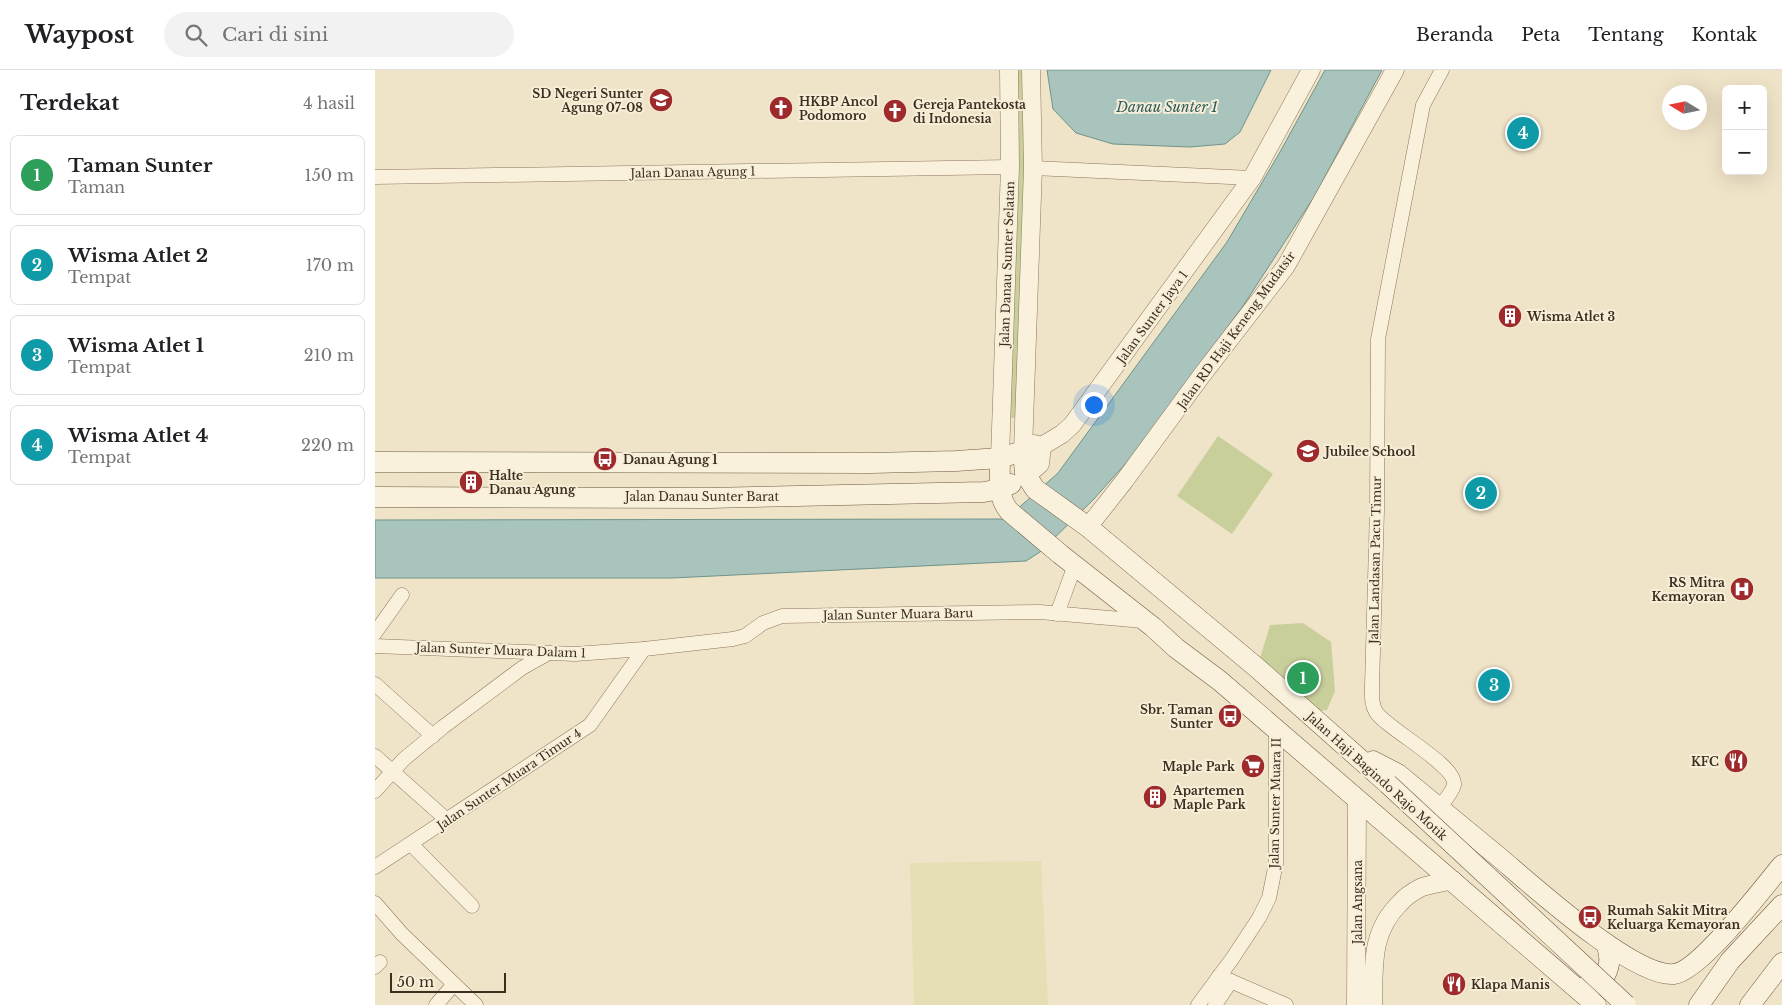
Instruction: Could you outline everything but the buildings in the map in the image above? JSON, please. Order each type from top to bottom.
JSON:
[{"type":"main road","points":[[375,462],[871,463],[1000,458],[1033,448]]},
{"type":"main road","points":[[1032,483],[1023,466],[1033,448]]},
{"type":"main road","points":[[1000,458],[1000,489],[1003,504],[1009,511],[1176,648],[1220,681],[1596,1005]]},
{"type":"main road","name":"Jalan Haji Bagindo Rajo Motik","points":[[1032,483],[1256,667],[1388,784],[1626,1005]]},
{"type":"main road","name":"Jalan Danau Sunter Barat","points":[[375,497],[709,498],[983,492],[1032,483]]},
{"type":"main road","points":[[1348,750],[1398,774],[1581,926],[1606,944],[1657,972],[1675,974],[1689,967],[1709,951],[1782,865]]},
{"type":"main road","points":[[1739,916],[1777,911]]},
{"type":"main road","points":[[1707,1001],[1730,961],[1777,911]]},
{"type":"main road","points":[[1574,986],[1589,987],[1596,984],[1607,973],[1610,958],[1606,944]]},
{"type":"main road","points":[[1750,1005],[1782,962]]},
{"type":"main road","points":[[1689,967],[1707,1001]]},
{"type":"street","name":"Jalan Danau Sunter Selatan","points":[[1000,458],[1011,167],[1009,70]]},
{"type":"street","name":"Jalan Danau Sunter Selatan","points":[[1031,70],[1033,448]]},
{"type":"street","name":"Jalan Sunter Jaya 1","points":[[1033,448],[1062,434],[1072,425],[1252,178],[1311,70]]},
{"type":"street","name":"Jalan RD Haji Keneng Mudatsir","points":[[1082,523],[1125,480],[1286,266],[1395,70]]},
{"type":"street","name":"Jalan Landasan Pacu Timur","points":[[1439,808],[1454,786],[1454,781],[1444,767],[1422,748],[1385,722],[1376,711],[1372,701],[1372,686],[1377,490],[1378,339],[1423,105],[1442,70]]},
{"type":"street","name":"Jalan Danau Agung 1","points":[[375,177],[1011,167]]},
{"type":"street","points":[[1033,168],[1252,178]]},
{"type":"street","points":[[1057,614],[1067,560]]},
{"type":"street","points":[[375,633],[402,595]]},
{"type":"street","name":"Jalan Sunter Muara Baru","points":[[745,636],[763,623],[782,616],[1040,612],[1145,621]]},
{"type":"street","name":"Jalan Sunter Muara Dalam 1","points":[[375,646],[575,654],[644,649],[745,636]]},
{"type":"street","name":"Jalan Sunter Muara Timur 4","points":[[375,867],[590,725],[644,649]]},
{"type":"street","points":[[375,791],[404,759],[433,736],[522,668],[548,654]]},
{"type":"street","points":[[375,684],[433,736]]},
{"type":"street","name":"Jalan Sunter Muara II","points":[[1198,1005],[1225,979],[1269,898],[1276,863],[1276,729]]},
{"type":"street","points":[[375,756],[447,820]]},
{"type":"street","name":"Jalan Angsana","points":[[1356,1005],[1357,799]]},
{"type":"street","points":[[411,844],[472,906]]},
{"type":"street","name":"Jalan Angsana","points":[[1373,1005],[1376,948],[1386,919],[1403,900],[1416,890],[1453,880]]},
{"type":"street","points":[[375,903],[402,934],[477,1005]]},
{"type":"street","points":[[1215,1005],[1225,979],[1286,1005]]},
{"type":"street","points":[[436,1005],[454,984]]},
{"type":"shaded area","points":[[1041,861],[1048,1005],[914,1005],[910,863]]},
{"type":"green space","points":[[1008,70],[1031,70],[1023,416],[1001,420]]},
{"type":"green space","points":[[1218,436],[1273,474],[1232,534],[1177,496]]},
{"type":"green space","points":[[1303,623],[1331,642],[1335,691],[1327,710],[1310,712],[1258,665],[1270,625]]},
{"type":"water","name":"Danau Sunter 1","points":[[1047,70],[1271,70],[1240,132],[1225,144],[1190,147],[1113,144],[1076,133],[1053,109]]},
{"type":"water","points":[[1325,70],[1382,70],[1314,197],[1243,306],[1135,453],[1093,500],[1040,552],[1026,561],[672,578],[375,578],[375,520],[1006,519],[1058,473],[1227,242]]},
{"type":"place","name":"SD Negeri Sunter Agung 07-08","points":[[661,100]]},
{"type":"place","name":"HKBP Ancol Podomoro","points":[[781,108]]},
{"type":"place","name":"Gereja Pantekosta di Indonesia","points":[[895,111]]},
{"type":"place","name":"Wisma Atlet 4","points":[[1523,133]]},
{"type":"place","name":"Wisma Atlet 3","points":[[1510,316]]},
{"type":"place","name":"Jubilee School","points":[[1308,451]]},
{"type":"place","name":"Danau Agung 1","points":[[605,459]]},
{"type":"place","name":"Halte Danau Agung","points":[[471,482]]},
{"type":"place","name":"Wisma Atlet 2","points":[[1481,493]]},
{"type":"place","name":"RS Mitra Kemayoran","points":[[1742,589]]},
{"type":"place","name":"Taman Sunter","points":[[1303,678]]},
{"type":"place","name":"Wisma Atlet 1","points":[[1494,685]]},
{"type":"place","name":"Sbr. Taman Sunter","points":[[1230,716]]},
{"type":"place","name":"KFC","points":[[1736,761]]},
{"type":"place","name":"Maple Park","points":[[1253,766]]},
{"type":"place","name":"Apartemen Maple Park","points":[[1155,797]]},
{"type":"place","name":"Rumah Sakit Mitra Keluarga Kemayoran","points":[[1590,917]]},
{"type":"place","name":"Klapa Manis","points":[[1454,984]]}]
